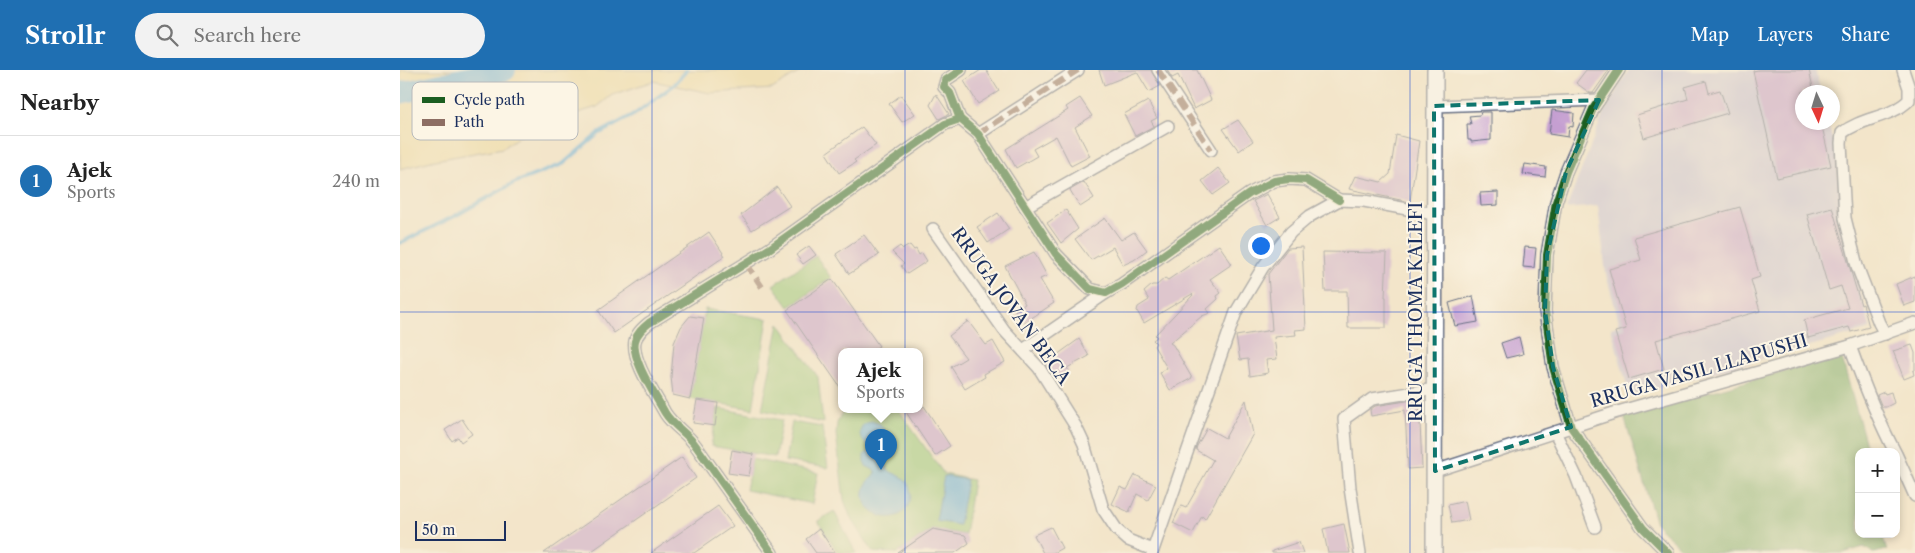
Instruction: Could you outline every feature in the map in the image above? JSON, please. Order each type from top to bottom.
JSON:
[{"type":"main road","name":"RRUGA THOMA KALEFI","points":[[1434,553],[1435,70]]},
{"type":"street","points":[[960,70],[946,80],[944,87],[950,93],[960,119],[978,134],[1056,254],[1090,289],[1106,293]]},
{"type":"street","points":[[978,134],[1078,70]]},
{"type":"street","points":[[1158,70],[1212,150]]},
{"type":"street","points":[[1619,70],[1598,100],[1582,132],[1556,202],[1546,255],[1545,311],[1553,367],[1571,426],[1643,528],[1668,553]]},
{"type":"street","points":[[1885,334],[1857,266],[1845,218],[1841,143],[1842,133],[1850,126],[1901,108],[1909,100],[1908,73]]},
{"type":"street","points":[[1434,106],[1598,100]]},
{"type":"street","points":[[772,553],[690,437],[670,420],[665,413],[637,360],[636,338],[650,323],[769,249],[945,124],[960,119]]},
{"type":"street","points":[[1025,207],[1168,126]]},
{"type":"street","points":[[1023,350],[1146,268],[1249,194],[1274,181],[1289,179],[1306,180],[1339,200],[1364,201],[1434,214]]},
{"type":"street","points":[[1152,551],[1236,312],[1263,267],[1291,232],[1310,216],[1339,200]]},
{"type":"street","name":"RRUGA JOVAN BECA","points":[[933,228],[1004,330],[1039,368],[1076,427],[1084,444],[1103,509],[1118,530],[1128,540],[1152,551]]},
{"type":"street","name":"RRUGA VASIL LLAPUSHI","points":[[1435,471],[1571,426],[1850,346],[1915,323]]},
{"type":"street","points":[[1850,346],[1882,428],[1893,448]]},
{"type":"street","points":[[1360,553],[1350,488],[1344,420],[1372,398],[1435,389]]},
{"type":"street","points":[[1555,432],[1576,476],[1595,528]]},
{"type":"street","points":[[1900,462],[1915,496]]},
{"type":"highlighted area","points":[[1599,100],[1566,172],[1547,255],[1545,311],[1553,367],[1571,427],[1435,471],[1434,106]]},
{"type":"shaded area","points":[[1629,70],[1815,70],[1819,85],[1795,85],[1795,130],[1830,130],[1837,157],[1841,204],[1836,206],[1871,329],[1630,396],[1611,328],[1620,325],[1606,274],[1598,206],[1566,209],[1602,117]]},
{"type":"green space","points":[[816,256],[831,278],[789,307],[773,285]]},
{"type":"green space","points":[[705,309],[768,319],[753,409],[690,399]]},
{"type":"green space","points":[[779,323],[818,377],[823,423],[762,410]]},
{"type":"green space","points":[[1841,355],[1867,448],[1855,448],[1855,538],[1883,538],[1887,550],[1873,553],[1864,547],[1843,553],[1686,553],[1656,524],[1624,416]]},
{"type":"green space","points":[[718,408],[782,420],[775,457],[711,446]]},
{"type":"green space","points":[[842,413],[901,413],[944,474],[973,480],[965,535],[933,529],[898,553],[873,552],[850,516],[844,500],[836,434],[837,423]]},
{"type":"green space","points":[[792,422],[822,427],[828,468],[785,461]]},
{"type":"green space","points":[[752,459],[818,473],[812,504],[746,490]]},
{"type":"green space","points":[[834,511],[856,553],[838,553],[818,521]]},
{"type":"sand","points":[[400,70],[803,70],[772,89],[710,93],[653,81],[612,95],[597,107],[578,113],[578,82],[412,82],[412,140],[514,140],[503,148],[435,160],[400,169]]},
{"type":"water","points":[[871,421],[880,424],[883,430],[884,435],[878,448],[884,448],[885,443],[889,440],[895,443],[895,449],[884,452],[883,457],[888,470],[905,479],[910,488],[910,500],[905,510],[898,515],[880,516],[866,504],[864,496],[866,485],[876,473],[866,466],[864,462],[864,455],[870,451],[870,448],[863,440],[860,432],[863,425]]},
{"type":"water","points":[[944,476],[967,480],[959,525],[936,521]]},
{"type":"building","points":[[981,70],[986,70],[999,91],[978,104],[964,81]]},
{"type":"building","points":[[1099,70],[1151,70],[1160,86],[1149,92],[1137,72],[1104,85]]},
{"type":"building","points":[[1167,70],[1197,70],[1211,100],[1194,109],[1178,75],[1172,78]]},
{"type":"building","points":[[1586,70],[1609,70],[1593,93],[1590,93],[1576,83]]},
{"type":"building","points":[[1809,70],[1812,85],[1795,85],[1795,130],[1823,130],[1831,166],[1777,178],[1753,71]]},
{"type":"building","points":[[1706,81],[1709,93],[1720,90],[1728,113],[1644,138],[1637,115],[1688,99],[1685,87]]},
{"type":"building","points":[[936,94],[949,114],[939,119],[930,105]]},
{"type":"building","points":[[901,95],[915,114],[902,122],[889,104]]},
{"type":"building","points":[[1080,98],[1092,116],[1075,127],[1090,156],[1071,166],[1056,136],[1033,149],[1037,156],[1016,168],[1006,149],[1068,110],[1066,107]]},
{"type":"building","points":[[1148,101],[1157,118],[1151,121],[1154,126],[1135,136],[1124,114]]},
{"type":"building","points":[[1552,110],[1574,113],[1573,127],[1569,126],[1568,137],[1549,134]]},
{"type":"building","points":[[1481,112],[1491,112],[1491,140],[1471,142],[1471,140],[1468,140],[1467,124],[1471,124],[1469,116],[1480,115]]},
{"type":"building","points":[[1238,120],[1253,141],[1239,151],[1223,129]]},
{"type":"building","points":[[862,127],[876,145],[839,173],[826,153]]},
{"type":"building","points":[[1396,135],[1419,141],[1410,202],[1349,189],[1355,176],[1381,182],[1390,174]]},
{"type":"building","points":[[1525,164],[1546,167],[1545,177],[1523,174]]},
{"type":"building","points":[[1218,168],[1230,183],[1213,195],[1202,181]]},
{"type":"building","points":[[1084,182],[1094,198],[1080,207],[1070,190]]},
{"type":"building","points":[[777,187],[790,206],[752,230],[741,215]]},
{"type":"building","points":[[1498,192],[1498,205],[1481,206],[1480,193]]},
{"type":"building","points":[[1267,194],[1280,217],[1267,225],[1253,201]]},
{"type":"building","points":[[1740,207],[1760,277],[1751,280],[1760,311],[1656,340],[1664,369],[1629,379],[1615,332],[1626,329],[1609,269],[1641,260],[1634,237]]},
{"type":"building","points":[[1832,207],[1869,327],[1851,332],[1849,327],[1808,338],[1804,320],[1848,308],[1841,286],[1829,290],[1807,214]]},
{"type":"building","points":[[1066,210],[1078,229],[1061,243],[1047,223]]},
{"type":"building","points":[[998,213],[1009,229],[988,243],[977,227]]},
{"type":"building","points":[[1105,218],[1121,240],[1134,232],[1147,250],[1134,260],[1123,265],[1113,247],[1091,260],[1075,239]]},
{"type":"building","points":[[709,232],[725,256],[614,333],[598,310]]},
{"type":"building","points":[[864,235],[879,255],[849,274],[836,254]]},
{"type":"building","points":[[910,245],[914,250],[916,249],[919,255],[922,253],[927,261],[907,274],[901,266],[904,264],[892,252],[900,246],[903,249]]},
{"type":"building","points":[[1219,245],[1232,264],[1210,279],[1221,293],[1217,296],[1218,299],[1207,309],[1210,313],[1202,316],[1170,343],[1192,378],[1170,390],[1160,373],[1167,368],[1154,346],[1156,343],[1153,340],[1157,337],[1155,335],[1193,295],[1144,323],[1137,311],[1138,307],[1149,300],[1144,292],[1152,285],[1157,285],[1165,278],[1168,280]]},
{"type":"building","points":[[809,246],[816,255],[803,264],[796,255]]},
{"type":"building","points":[[1302,247],[1306,329],[1295,330],[1296,335],[1274,337],[1277,359],[1266,360],[1268,373],[1250,376],[1248,359],[1240,360],[1236,336],[1272,330],[1268,274],[1288,248]]},
{"type":"building","points":[[1525,247],[1536,248],[1534,268],[1523,267]]},
{"type":"building","points":[[1034,252],[1047,276],[1040,279],[1054,303],[1024,323],[1015,310],[1025,304],[1005,266]]},
{"type":"building","points":[[1323,252],[1387,253],[1386,328],[1348,328],[1347,291],[1325,291]]},
{"type":"building","points":[[1915,276],[1915,302],[1904,306],[1896,284]]},
{"type":"building","points":[[832,279],[879,346],[876,348],[838,348],[838,384],[787,310]]},
{"type":"building","points":[[1473,296],[1478,322],[1455,326],[1449,303]]},
{"type":"building","points":[[690,316],[704,318],[690,399],[673,395],[671,377],[674,343],[681,327]]},
{"type":"building","points":[[968,321],[986,345],[993,341],[1005,362],[984,374],[985,377],[965,389],[951,367],[966,358],[949,336]]},
{"type":"building","points":[[1519,337],[1523,354],[1506,358],[1501,343]]},
{"type":"building","points":[[1079,339],[1089,356],[1067,368],[1069,371],[1054,378],[1043,361],[1057,355]]},
{"type":"building","points":[[1912,345],[1915,353],[1914,375],[1904,379],[1893,351]]},
{"type":"building","points":[[1884,392],[1885,394],[1891,392],[1894,403],[1882,407],[1877,395]]},
{"type":"building","points":[[1419,399],[1422,468],[1408,469],[1405,410],[1371,416],[1370,410],[1375,406]]},
{"type":"building","points":[[697,400],[718,403],[715,426],[693,423]]},
{"type":"building","points":[[1246,400],[1253,434],[1205,519],[1202,516],[1193,533],[1173,523],[1181,506],[1186,508],[1213,460],[1196,450],[1197,446],[1207,428],[1225,438]]},
{"type":"building","points":[[923,407],[950,446],[935,456],[907,413],[923,413]]},
{"type":"building","points":[[462,419],[472,434],[461,442],[458,437],[452,441],[445,430]]},
{"type":"building","points":[[732,450],[753,454],[749,476],[728,473]]},
{"type":"building","points":[[682,457],[696,478],[589,553],[544,553]]},
{"type":"building","points":[[1135,475],[1156,485],[1148,500],[1137,494],[1129,512],[1112,504],[1120,487],[1127,490]]},
{"type":"building","points":[[1465,501],[1469,520],[1452,523],[1448,505]]},
{"type":"building","points":[[718,506],[733,526],[694,553],[651,553]]},
{"type":"building","points":[[1344,524],[1350,553],[1328,553],[1323,529]]},
{"type":"building","points":[[1051,527],[1062,548],[1053,553],[1043,553],[1034,535]]},
{"type":"building","points":[[819,529],[835,553],[816,553],[806,539]]},
{"type":"building","points":[[933,529],[965,535],[969,543],[955,553],[898,553]]},
{"type":"building","points":[[1299,542],[1303,553],[1272,553],[1272,551]]},
{"type":"waterway","points":[[450,82],[505,70]]},
{"type":"waterway","points":[[400,243],[455,216],[514,183],[563,164],[598,134],[635,114],[674,85],[687,70]]},
{"type":"waterway","points":[[400,93],[412,90]]},
{"type":"marked path","points":[[978,134],[1078,70]]},
{"type":"marked path","points":[[1158,70],[1211,150]]},
{"type":"marked path","points":[[746,263],[762,287]]},
{"type":"cycle path","points":[[961,70],[946,80],[944,87],[950,93],[960,119],[978,134],[1056,254],[1090,289],[1106,293],[1122,284],[1249,194],[1274,181],[1289,179],[1306,180],[1339,200]]},
{"type":"cycle path","points":[[1619,70],[1593,109],[1566,172],[1556,202],[1547,255],[1545,311],[1553,367],[1571,427],[1643,528],[1668,553]]},
{"type":"cycle path","points":[[772,553],[696,446],[665,413],[640,368],[635,349],[636,338],[640,331],[649,323],[769,249],[945,124],[960,119]]},
{"type":"place","name":"Ajek","points":[[881,470]]}]
